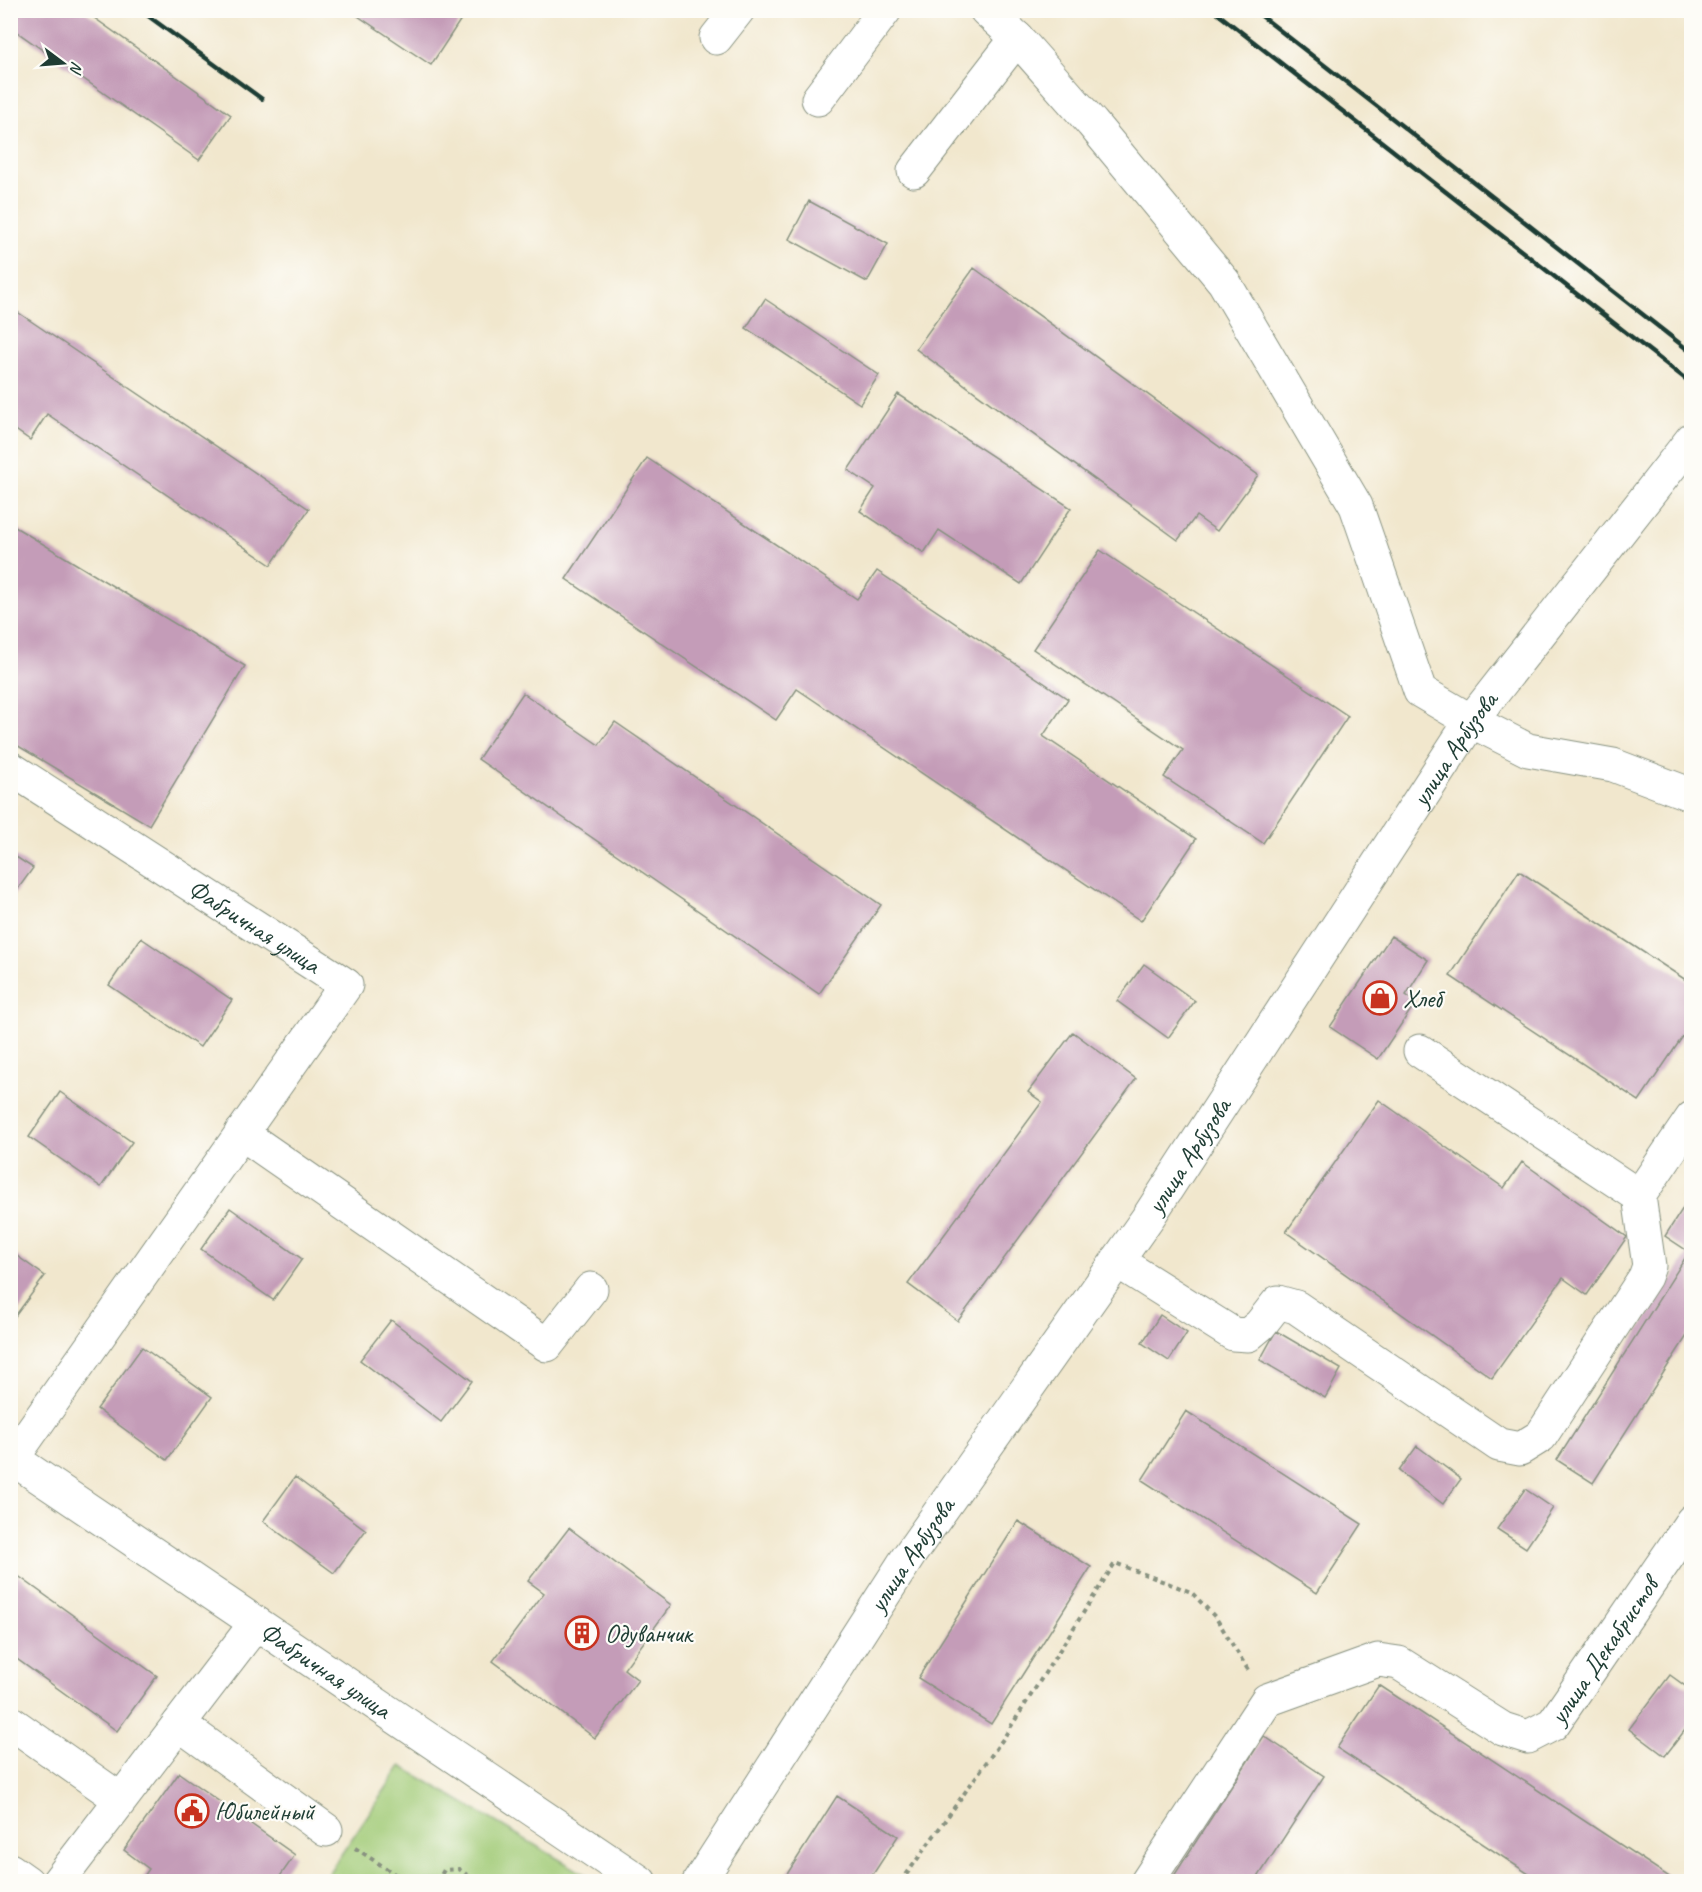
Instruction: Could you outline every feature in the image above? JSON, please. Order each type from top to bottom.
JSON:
[{"type":"street","points":[[716,38],[738,10]]},
{"type":"street","points":[[818,99],[885,10]]},
{"type":"street","points":[[986,10],[1017,38],[1092,123],[1224,282],[1356,506],[1420,691],[1471,722],[1528,750],[1613,765],[1692,795]]},
{"type":"street","points":[[914,171],[1017,38]]},
{"type":"street","name":"улица Арбузова","points":[[699,1881],[908,1557],[1149,1216],[1471,722],[1692,439]]},
{"type":"street","name":"Фабричная улица","points":[[10,768],[346,985],[11,1458],[640,1881]]},
{"type":"street","points":[[1420,1051],[1639,1196]]},
{"type":"street","points":[[1117,1261],[1233,1334],[1248,1335],[1260,1325],[1278,1302],[1296,1307],[1499,1445],[1520,1449],[1541,1436],[1645,1277],[1649,1266],[1639,1196],[1692,1118]]},
{"type":"street","points":[[241,1133],[547,1345],[591,1289]]},
{"type":"street","name":"улица Декабристов","points":[[1267,1700],[1378,1660],[1399,1663],[1503,1729],[1528,1737],[1553,1724],[1692,1521]]},
{"type":"street","points":[[58,1881],[256,1623]]},
{"type":"street","points":[[1147,1881],[1267,1700]]},
{"type":"street","points":[[10,1722],[120,1800]]},
{"type":"street","points":[[179,1725],[326,1830]]},
{"type":"street","points":[[10,1870],[27,1881]]},
{"type":"path","points":[[901,1881],[1003,1739],[1115,1563],[1191,1592],[1216,1618],[1267,1700]]},
{"type":"path","points":[[326,1830],[407,1881]]},
{"type":"path","points":[[437,1881],[444,1870],[459,1869],[477,1881]]},
{"type":"green space","points":[[401,1766],[596,1881],[323,1881]]},
{"type":"building","points":[[10,10],[83,10],[231,115],[199,160],[10,27]]},
{"type":"building","points":[[349,10],[467,10],[431,65]]},
{"type":"building","points":[[809,201],[888,244],[867,282],[789,239]]},
{"type":"building","points":[[974,268],[1258,475],[1217,531],[1196,516],[1178,540],[916,349]]},
{"type":"building","points":[[765,299],[879,375],[860,404],[746,328]]},
{"type":"building","points":[[10,307],[309,509],[271,565],[47,414],[30,440],[10,426]]},
{"type":"building","points":[[898,394],[1071,508],[1021,584],[939,530],[924,553],[860,511],[875,488],[848,470]]},
{"type":"building","points":[[647,458],[857,599],[877,571],[1068,699],[1043,736],[1196,839],[1141,921],[797,689],[776,720],[566,579]]},
{"type":"building","points":[[10,524],[245,666],[149,825],[10,741]]},
{"type":"building","points":[[1100,550],[1348,716],[1263,843],[1164,777],[1183,750],[1033,649]]},
{"type":"building","points":[[523,693],[599,745],[615,722],[881,905],[819,994],[478,759]]},
{"type":"building","points":[[10,853],[33,868],[10,900]]},
{"type":"building","points":[[1519,871],[1692,984],[1692,1023],[1639,1101],[1450,976]]},
{"type":"building","name":"Хлеб","points":[[1391,936],[1428,960],[1406,995],[1416,1002],[1378,1059],[1330,1027]]},
{"type":"building","points":[[141,938],[232,1000],[200,1047],[109,985]]},
{"type":"building","points":[[1144,964],[1195,1001],[1168,1038],[1117,1001]]},
{"type":"building","points":[[1073,1032],[1136,1079],[958,1321],[908,1284],[1042,1102],[1028,1092]]},
{"type":"building","points":[[60,1092],[132,1142],[101,1187],[29,1137]]},
{"type":"building","points":[[1379,1100],[1504,1188],[1522,1162],[1627,1237],[1587,1295],[1563,1278],[1492,1378],[1286,1232]]},
{"type":"building","points":[[1692,1194],[1692,1328],[1593,1483],[1557,1460],[1689,1252],[1665,1236]]},
{"type":"building","points":[[230,1208],[302,1259],[273,1300],[201,1249]]},
{"type":"building","points":[[10,1251],[45,1276],[10,1323]]},
{"type":"building","points":[[1160,1315],[1187,1333],[1169,1361],[1142,1343]]},
{"type":"building","points":[[391,1320],[472,1381],[441,1422],[360,1360]]},
{"type":"building","points":[[1276,1331],[1341,1369],[1325,1398],[1260,1360]]},
{"type":"building","points":[[142,1347],[212,1397],[167,1460],[97,1409]]},
{"type":"building","points":[[1186,1411],[1362,1524],[1317,1593],[1142,1480]]},
{"type":"building","points":[[1417,1446],[1461,1479],[1443,1504],[1399,1471]]},
{"type":"building","points":[[295,1477],[366,1530],[334,1573],[263,1521]]},
{"type":"building","points":[[1525,1489],[1553,1508],[1526,1548],[1497,1529]]},
{"type":"building","points":[[1018,1521],[1091,1567],[991,1724],[918,1678]]},
{"type":"building","name":"Одуванчик","points":[[569,1528],[671,1605],[624,1669],[638,1680],[595,1738],[493,1661],[544,1593],[528,1581]]},
{"type":"building","points":[[10,1570],[157,1676],[117,1731],[10,1654]]},
{"type":"building","points":[[1670,1675],[1692,1691],[1692,1721],[1665,1756],[1629,1729]]},
{"type":"building","points":[[1379,1685],[1677,1882],[1541,1882],[1337,1748]]},
{"type":"building","points":[[1264,1736],[1324,1776],[1255,1882],[1170,1882]]},
{"type":"building","name":"Юбилейный","points":[[179,1773],[295,1855],[276,1882],[140,1882],[149,1869],[124,1850]]},
{"type":"building","points":[[837,1796],[898,1836],[868,1882],[782,1882]]},
{"type":"railway","points":[[140,10],[262,99]]},
{"type":"railway","points":[[1213,10],[1692,384]]},
{"type":"railway","points":[[1254,10],[1692,353]]},
{"type":"place","name":"Хлеб","points":[[1380,998]]},
{"type":"place","name":"Одуванчик","points":[[582,1633]]},
{"type":"place","name":"Юбилейный","points":[[192,1811]]}]
